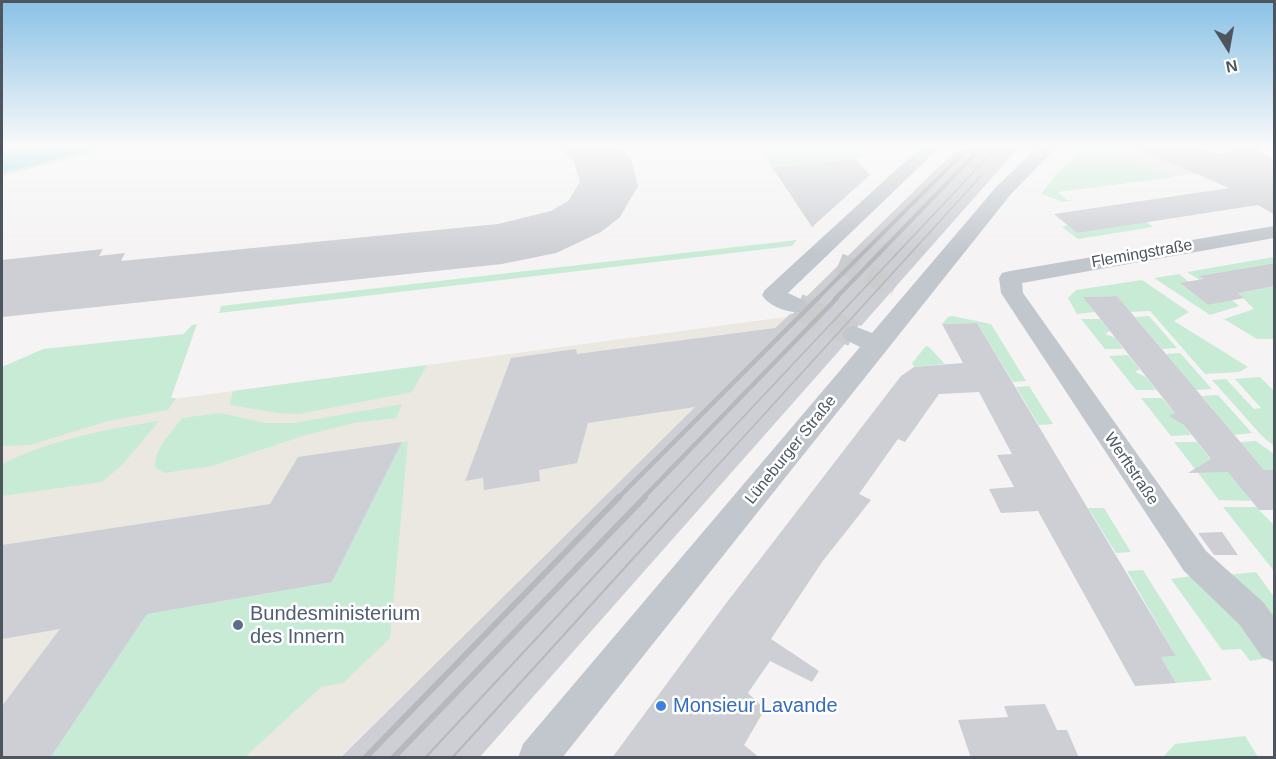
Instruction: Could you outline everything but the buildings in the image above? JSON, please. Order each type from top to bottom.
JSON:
[{"type":"street","points":[[797,306],[772,295],[895,181]]},
{"type":"street","name":"Lüneburger Straße","points":[[537,758],[865,339],[906,291],[1013,181]]},
{"type":"street","name":"Flemingstraße","points":[[1010,278],[1275,232]]},
{"type":"street","points":[[816,254],[839,263]]},
{"type":"street","name":"Werftstraße","points":[[1010,278],[1012,294],[1195,561],[1251,613],[1275,645]]},
{"type":"shaded area","points":[[1051,181],[1135,181],[1041,194]]},
{"type":"shaded area","name":"Bundesministerium des Innern","points":[[786,317],[340,757],[2,757],[2,422]]},
{"type":"green space","points":[[1051,181],[1141,181],[1058,192],[1067,200],[1074,200],[1063,202],[1041,194]]},
{"type":"green space","points":[[1145,221],[1153,227],[1078,239],[1062,227],[1068,225],[1077,233]]},
{"type":"green space","points":[[797,240],[792,246],[219,313],[221,306]]},
{"type":"green space","points":[[1274,257],[1274,263],[1200,276],[1202,279],[1200,280],[1187,272]]},
{"type":"green space","points":[[1179,274],[1189,282],[1181,284],[1208,305],[1232,300],[1239,306],[1210,315],[1154,278]]},
{"type":"green space","points":[[1142,280],[1189,312],[1174,321],[1248,367],[1239,372],[1205,374],[1150,311],[1130,312],[1117,296],[1084,297],[1095,312],[1077,314],[1068,298],[1076,290]]},
{"type":"green space","points":[[1274,286],[1274,339],[1257,339],[1224,319],[1254,309],[1238,293]]},
{"type":"green space","points":[[952,316],[991,324],[1026,381],[1013,382],[977,323],[942,324]]},
{"type":"green space","points":[[1149,316],[1177,348],[1162,349],[1135,317]]},
{"type":"green space","points":[[1081,319],[1100,319],[1110,331],[1105,334],[1116,338],[1123,349],[1105,349]]},
{"type":"green space","points":[[197,324],[171,398],[176,398],[168,410],[108,421],[30,445],[2,446],[2,367],[43,349],[184,334],[192,325]]},
{"type":"green space","points":[[926,346],[945,364],[914,367],[912,363]]},
{"type":"green space","points":[[1180,353],[1212,389],[1196,390],[1166,354]]},
{"type":"green space","points":[[1128,355],[1140,369],[1135,372],[1146,377],[1156,390],[1136,390],[1109,356]]},
{"type":"green space","points":[[427,365],[412,392],[299,414],[230,405],[233,391]]},
{"type":"green space","points":[[1260,377],[1274,391],[1274,446],[1262,436],[1212,380],[1226,379],[1254,409],[1261,408],[1235,379]]},
{"type":"green space","points":[[1029,386],[1053,424],[1039,425],[1016,387]]},
{"type":"green space","points":[[1218,395],[1252,433],[1234,435],[1202,396]]},
{"type":"green space","points":[[1141,398],[1162,398],[1175,413],[1170,416],[1182,422],[1191,435],[1171,436]]},
{"type":"green space","points":[[402,404],[396,418],[353,423],[303,436],[212,466],[164,473],[155,467],[160,447],[182,418],[220,413],[265,423],[294,423]]},
{"type":"green space","points":[[159,421],[122,465],[102,482],[2,496],[2,464],[39,448],[79,436]]},
{"type":"green space","points":[[408,441],[390,638],[343,683],[321,687],[245,757],[50,758],[147,614],[332,582],[402,442]]},
{"type":"green space","points":[[1256,441],[1274,454],[1274,470],[1264,470],[1240,442]]},
{"type":"green space","points":[[1174,442],[1197,442],[1221,472],[1232,472],[1251,501],[1219,500]]},
{"type":"green space","points":[[1223,507],[1256,507],[1274,525],[1274,571]]},
{"type":"green space","points":[[1088,508],[1104,508],[1131,552],[1116,553]]},
{"type":"green space","points":[[1143,570],[1212,680],[1176,683],[1161,657],[1176,656],[1127,571]]},
{"type":"green space","points":[[1256,572],[1274,597],[1274,617],[1227,575]]},
{"type":"green space","points":[[1192,576],[1233,610],[1268,658],[1250,661],[1241,649],[1222,650],[1171,579]]},
{"type":"green space","points":[[1245,736],[1258,757],[1163,757],[1175,744]]},
{"type":"tunnel","points":[[839,263],[895,286]]},
{"type":"tunnel","points":[[797,306],[854,334]]},
{"type":"tram line","points":[[667,498],[965,181]]},
{"type":"tram line","points":[[688,498],[976,181]]},
{"type":"tram line","points":[[425,758],[668,497]]},
{"type":"tram line","points":[[452,758],[689,497]]},
{"type":"railway","points":[[619,497],[935,181]]},
{"type":"railway","points":[[835,299],[949,181]]},
{"type":"railway","points":[[643,498],[837,298]]},
{"type":"railway","points":[[365,758],[619,497]]},
{"type":"railway","points":[[393,758],[645,497]]},
{"type":"place","name":"Bundesministerium des Innern","points":[[238,625]]},
{"type":"place","name":"Monsieur Lavande","points":[[661,706]]}]
